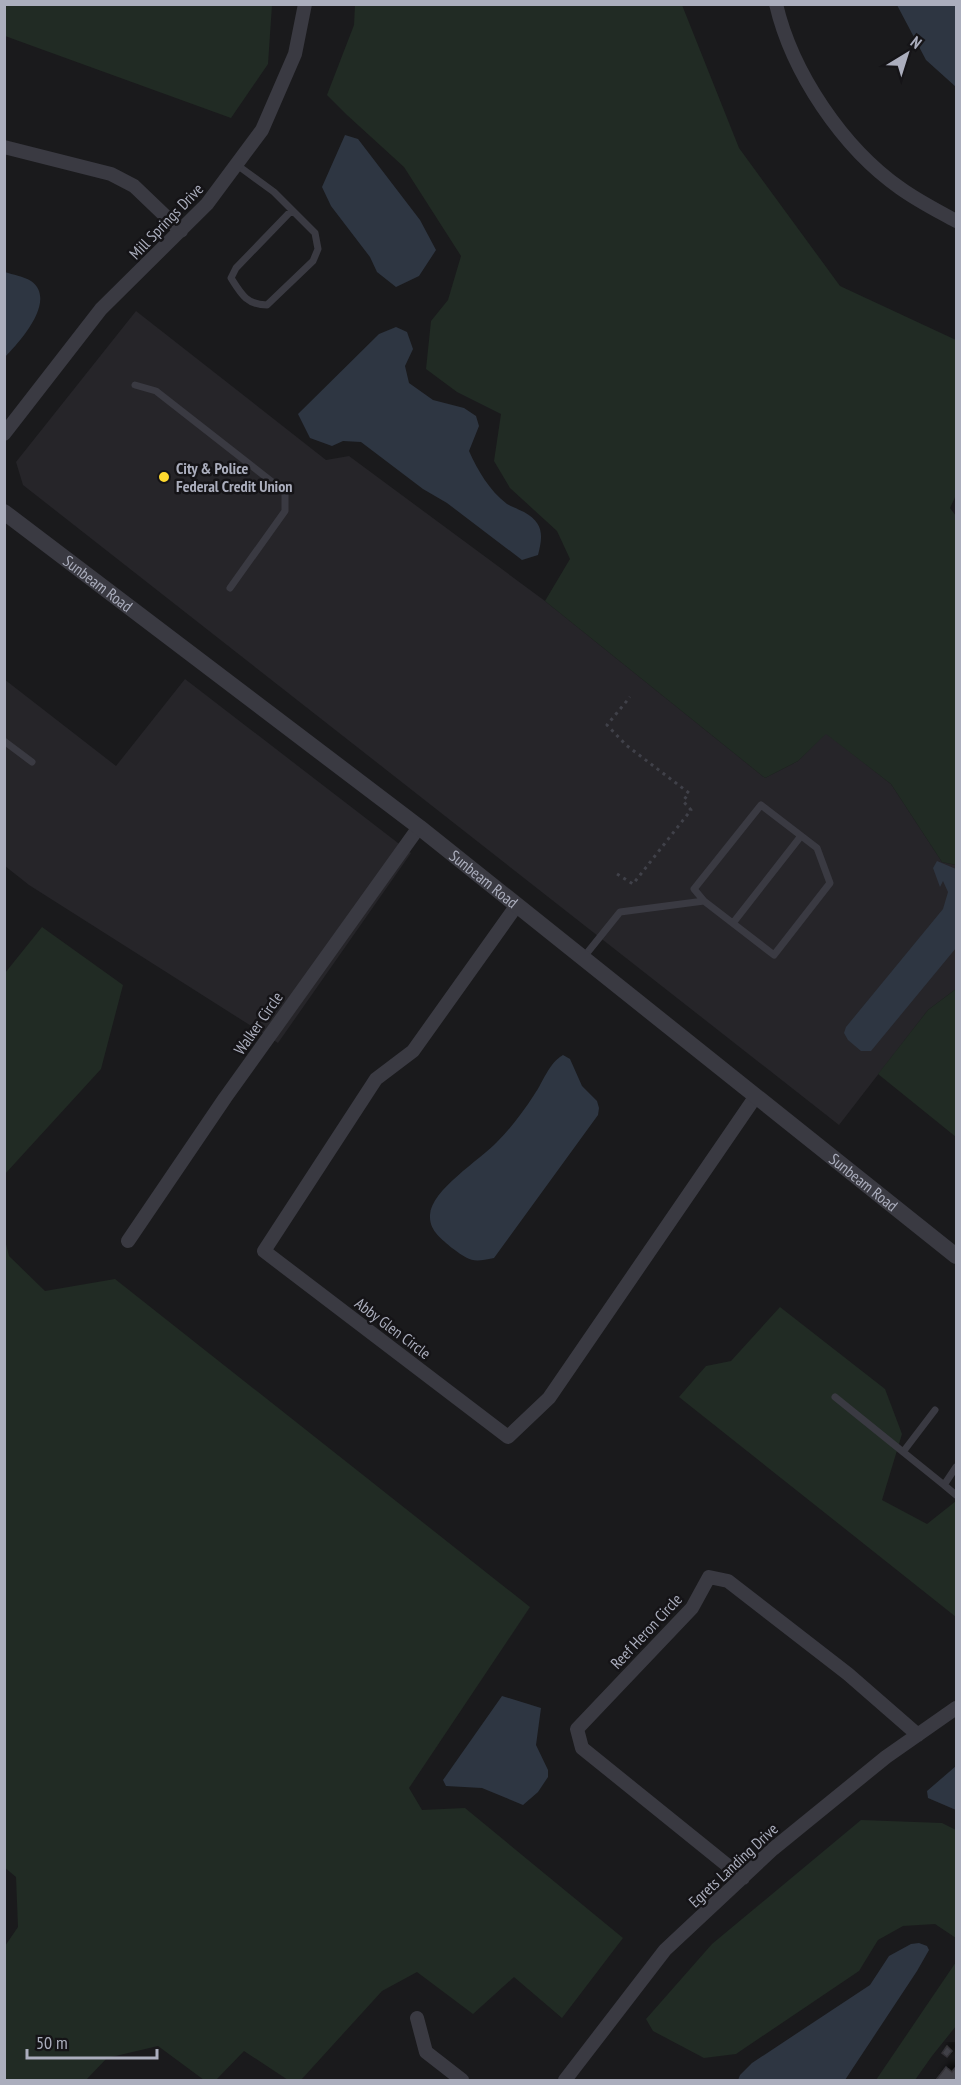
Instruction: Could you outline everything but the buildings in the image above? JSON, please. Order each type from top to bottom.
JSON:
[{"type":"street","name":"Mill Springs Drive","points":[[4,434],[101,309],[207,204],[262,130],[295,54],[304,4]]},
{"type":"street","points":[[776,4],[780,23],[798,65],[824,109],[857,150],[900,188],[957,220]]},
{"type":"street","points":[[4,147],[111,174],[134,186],[181,231]]},
{"type":"street","name":"Sunbeam Road","points":[[4,512],[419,827],[957,1257]]},
{"type":"street","name":"Walker Circle","points":[[128,1241],[225,1098],[419,827]]},
{"type":"street","name":"Abby Glen Circle","points":[[517,905],[413,1051],[376,1078],[264,1251],[508,1437],[549,1398],[756,1096]]},
{"type":"street","name":"Reef Heron Circle","points":[[743,1878],[582,1749],[577,1729],[692,1608],[709,1577],[728,1581],[848,1674],[918,1735]]},
{"type":"street","name":"Egrets Landing Drive","points":[[565,2080],[665,1950],[773,1849],[886,1757],[957,1708]]},
{"type":"street","points":[[417,2018],[426,2052],[462,2080]]},
{"type":"lane","points":[[237,165],[274,192],[292,210],[315,233],[318,249],[313,261],[267,305],[256,305],[243,297],[231,278],[236,268],[292,210]]},
{"type":"lane","points":[[135,385],[156,391],[285,492],[285,511],[230,588]]},
{"type":"lane","points":[[4,741],[32,762]]},
{"type":"lane","points":[[761,805],[801,836],[817,848],[830,883],[774,955],[704,901],[694,889],[761,805]]},
{"type":"lane","points":[[733,923],[801,836]]},
{"type":"lane","points":[[583,958],[620,912],[704,901]]},
{"type":"lane","points":[[835,1397],[957,1495]]},
{"type":"lane","points":[[903,1452],[935,1410]]},
{"type":"lane","points":[[945,1485],[957,1467]]},
{"type":"path","points":[[616,874],[633,884],[691,810],[683,801],[690,793],[626,745],[607,725],[630,697]]},
{"type":"shaded area","points":[[4,5],[272,5],[268,64],[231,118],[5,36]]},
{"type":"shaded area","points":[[355,5],[682,5],[739,148],[840,286],[956,340],[956,495],[950,508],[956,516],[956,865],[942,862],[891,784],[826,734],[798,761],[765,778],[545,601],[570,559],[557,531],[510,488],[494,461],[501,414],[457,392],[426,369],[431,321],[448,300],[461,256],[404,167],[327,95],[354,25]]},
{"type":"shaded area","points":[[136,311],[326,460],[349,456],[545,601],[765,778],[798,761],[826,733],[891,784],[942,862],[956,865],[956,989],[928,1010],[839,1125],[23,485],[16,462]]},
{"type":"shaded area","points":[[4,679],[116,766],[185,679],[411,853],[278,1043],[29,885],[5,866]]},
{"type":"shaded area","points":[[42,927],[123,985],[101,1069],[5,1174],[5,973]]},
{"type":"shaded area","points":[[956,989],[956,1137],[878,1074],[928,1010]]},
{"type":"shaded area","points":[[4,1236],[9,1256],[45,1291],[115,1279],[530,1607],[409,1788],[422,1810],[465,1808],[623,1938],[562,2018],[514,1977],[473,2014],[417,1972],[382,1991],[301,2080],[288,2080],[244,2051],[216,2080],[204,2080],[158,2046],[107,2058],[86,2080],[5,2080],[5,1946],[18,1927],[16,1877],[4,1867]]},
{"type":"shaded area","points":[[780,1307],[885,1389],[902,1434],[882,1500],[927,1524],[956,1501],[956,1617],[679,1397],[706,1366],[731,1361]]},
{"type":"shaded area","points":[[861,1820],[942,1823],[956,1830],[956,1938],[935,1924],[903,1926],[878,1940],[859,1971],[736,2054],[704,2058],[653,2031],[646,2019],[712,1944]]},
{"type":"shaded area","points":[[956,1962],[956,2026],[915,2080],[876,2080]]},
{"type":"water","points":[[897,5],[956,5],[956,87],[926,60]]},
{"type":"water","points":[[345,135],[358,139],[420,220],[436,250],[419,276],[396,287],[377,272],[370,257],[331,206],[322,187]]},
{"type":"water","points":[[5,272],[31,281],[38,289],[40,299],[33,321],[19,342],[5,357]]},
{"type":"water","points":[[396,327],[407,332],[413,349],[405,366],[409,383],[433,400],[464,408],[476,416],[479,426],[469,451],[480,473],[495,493],[507,504],[531,516],[539,525],[541,542],[538,555],[522,560],[361,442],[343,441],[332,446],[310,438],[298,414],[379,334]]},
{"type":"water","points":[[937,861],[956,869],[956,948],[871,1051],[861,1051],[848,1040],[844,1033],[846,1027],[943,909],[948,892],[943,881],[940,887],[933,868]]},
{"type":"water","points":[[563,1055],[570,1059],[582,1086],[597,1101],[598,1115],[494,1258],[476,1260],[467,1258],[440,1238],[434,1230],[430,1221],[432,1205],[447,1186],[489,1149],[517,1120],[550,1068]]},
{"type":"water","points":[[502,1696],[541,1708],[536,1745],[548,1770],[548,1777],[538,1792],[523,1805],[482,1788],[446,1786],[443,1780]]},
{"type":"water","points":[[956,1766],[956,1810],[928,1798],[927,1791]]},
{"type":"water","points":[[919,1943],[927,1946],[929,1950],[845,2080],[738,2080],[752,2063],[870,1985],[889,1956],[911,1944]]},
{"type":"place","name":"City & Police Federal Credit Union","points":[[164,477]]}]
